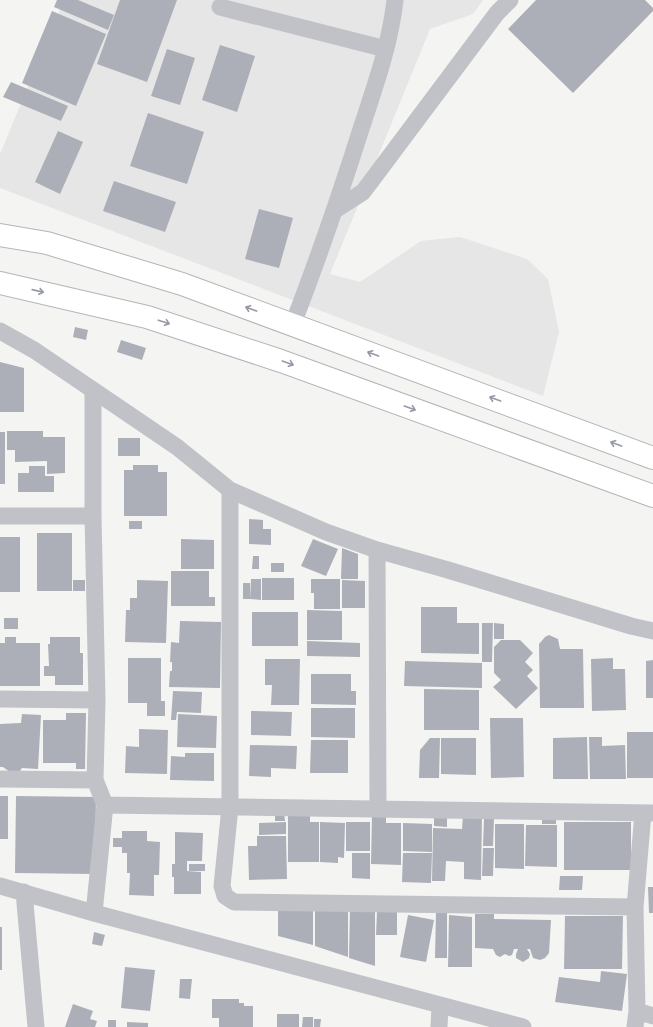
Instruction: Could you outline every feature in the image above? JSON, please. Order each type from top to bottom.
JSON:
[{"type":"highway","points":[[0,235],[47,243],[160,277],[293,324],[653,458]]},
{"type":"highway","points":[[0,283],[147,317],[281,361],[653,496]]},
{"type":"street","points":[[293,324],[335,210],[391,32],[396,0]]},
{"type":"street","points":[[335,210],[363,192],[497,14],[510,0]]},
{"type":"street","points":[[220,7],[386,49]]},
{"type":"street","points":[[0,331],[34,350],[177,447],[230,490],[326,532],[377,550],[631,626],[653,631]]},
{"type":"street","points":[[93,390],[93,516],[97,700],[95,780],[106,805],[94,913]]},
{"type":"street","points":[[230,490],[230,807],[222,886],[225,896],[234,902],[635,906]]},
{"type":"street","points":[[0,516],[93,516]]},
{"type":"street","points":[[377,550],[378,809]]},
{"type":"street","points":[[0,698],[97,700]]},
{"type":"street","points":[[0,779],[95,780]]},
{"type":"street","points":[[106,805],[648,813],[635,906],[636,1019],[653,1016]]},
{"type":"street","points":[[0,886],[94,913],[523,1027]]},
{"type":"street","points":[[24,892],[36,1027]]},
{"type":"street","points":[[439,1027],[440,1006]]},
{"type":"shaded area","points":[[64,0],[483,0],[473,14],[430,29],[330,274],[360,282],[421,241],[460,237],[527,259],[548,279],[559,332],[543,396],[0,188],[0,154]]},
{"type":"building","points":[[57,0],[78,0],[114,15],[108,30],[54,7]]},
{"type":"building","points":[[120,0],[177,0],[147,82],[97,64]]},
{"type":"building","points":[[536,0],[645,0],[653,8],[653,11],[573,93],[508,29]]},
{"type":"building","points":[[52,11],[106,34],[76,106],[22,83]]},
{"type":"building","points":[[220,45],[255,56],[237,112],[202,100]]},
{"type":"building","points":[[167,49],[195,58],[180,105],[151,96]]},
{"type":"building","points":[[11,82],[68,106],[61,121],[3,97]]},
{"type":"building","points":[[148,113],[204,132],[187,184],[130,166]]},
{"type":"building","points":[[58,131],[83,142],[60,194],[35,182]]},
{"type":"building","points":[[114,181],[176,202],[165,232],[103,211]]},
{"type":"building","points":[[259,209],[293,218],[279,268],[245,259]]},
{"type":"building","points":[[75,327],[88,330],[86,340],[73,337]]},
{"type":"building","points":[[121,340],[146,348],[142,360],[117,352]]},
{"type":"building","points":[[0,362],[24,368],[24,412],[0,412]]},
{"type":"building","points":[[7,431],[43,431],[43,437],[65,437],[65,473],[47,474],[47,461],[15,462],[15,450],[7,450]]},
{"type":"building","points":[[0,432],[5,432],[5,484],[0,484]]},
{"type":"building","points":[[118,438],[140,438],[140,456],[118,456]]},
{"type":"building","points":[[133,465],[158,465],[158,472],[167,472],[167,516],[124,516],[124,470],[133,470]]},
{"type":"building","points":[[29,466],[45,466],[45,476],[54,476],[54,492],[18,492],[18,473],[29,473]]},
{"type":"building","points":[[249,519],[263,520],[263,529],[271,529],[271,545],[249,544]]},
{"type":"building","points":[[129,521],[142,521],[142,529],[129,529]]},
{"type":"building","points":[[37,533],[72,533],[72,591],[37,591]]},
{"type":"building","points":[[0,537],[20,537],[20,592],[0,592]]},
{"type":"building","points":[[181,539],[214,540],[214,569],[181,569]]},
{"type":"building","points":[[313,539],[338,549],[326,576],[301,566]]},
{"type":"building","points":[[342,548],[358,554],[358,579],[341,579]]},
{"type":"building","points":[[253,556],[259,556],[259,569],[252,569]]},
{"type":"building","points":[[271,563],[284,563],[284,572],[271,572]]},
{"type":"building","points":[[171,571],[209,571],[209,597],[215,597],[215,606],[171,606]]},
{"type":"building","points":[[262,578],[294,578],[294,600],[262,600]]},
{"type":"building","points":[[251,579],[261,579],[261,600],[250,599]]},
{"type":"building","points":[[311,579],[340,579],[340,609],[314,609],[314,593],[311,593]]},
{"type":"building","points":[[73,580],[85,580],[85,591],[73,591]]},
{"type":"building","points":[[137,580],[168,581],[166,643],[125,642],[126,610],[130,610],[130,598],[137,598]]},
{"type":"building","points":[[342,580],[365,581],[365,608],[342,608]]},
{"type":"building","points":[[243,583],[250,583],[250,599],[243,599]]},
{"type":"building","points":[[421,607],[457,607],[457,623],[479,623],[479,654],[421,653]]},
{"type":"building","points":[[307,610],[342,611],[342,640],[307,640]]},
{"type":"building","points":[[252,612],[298,612],[298,646],[252,646]]},
{"type":"building","points":[[4,618],[18,618],[18,629],[4,629]]},
{"type":"building","points":[[180,621],[221,622],[220,688],[169,687],[170,671],[172,671],[172,662],[170,662],[171,642],[179,643]]},
{"type":"building","points":[[482,623],[493,623],[492,662],[482,662]]},
{"type":"building","points":[[494,623],[504,624],[504,639],[494,639]]},
{"type":"building","points":[[549,635],[558,639],[560,649],[583,649],[584,708],[540,708],[539,644]]},
{"type":"building","points":[[5,637],[16,637],[16,643],[40,643],[40,686],[0,686],[0,643],[5,643]]},
{"type":"building","points":[[50,637],[80,637],[80,653],[83,653],[83,685],[55,685],[55,676],[44,676],[44,666],[49,666],[48,644],[50,644]]},
{"type":"building","points":[[501,640],[520,640],[533,653],[525,662],[533,670],[527,676],[538,688],[516,709],[493,687],[501,680],[494,673],[494,647]]},
{"type":"building","points":[[307,641],[360,643],[360,657],[307,656]]},
{"type":"building","points":[[128,658],[161,658],[161,701],[165,701],[165,716],[147,716],[147,703],[128,703]]},
{"type":"building","points":[[613,658],[613,669],[625,669],[626,710],[592,711],[591,659]]},
{"type":"building","points":[[265,659],[300,659],[299,705],[271,705],[272,685],[265,685]]},
{"type":"building","points":[[653,660],[653,698],[646,698],[646,661]]},
{"type":"building","points":[[405,661],[482,663],[482,688],[404,686]]},
{"type":"building","points":[[311,674],[351,674],[351,691],[356,691],[356,705],[311,704]]},
{"type":"building","points":[[424,689],[479,690],[479,730],[424,730]]},
{"type":"building","points":[[173,691],[202,692],[201,713],[177,712],[176,720],[171,720]]},
{"type":"building","points":[[311,708],[355,708],[355,738],[311,737]]},
{"type":"building","points":[[251,711],[292,712],[291,736],[251,735]]},
{"type":"building","points":[[66,713],[86,713],[85,769],[76,769],[76,763],[43,763],[43,720],[66,720]]},
{"type":"building","points":[[22,714],[41,715],[38,769],[22,768],[20,771],[10,772],[3,767],[0,767],[0,724],[21,723]]},
{"type":"building","points":[[178,714],[217,716],[216,748],[177,747]]},
{"type":"building","points":[[490,718],[523,718],[524,777],[491,778]]},
{"type":"building","points":[[139,729],[168,730],[167,774],[125,773],[126,746],[139,747]]},
{"type":"building","points":[[627,732],[653,732],[653,778],[627,778]]},
{"type":"building","points":[[587,737],[588,779],[553,779],[553,738]]},
{"type":"building","points":[[589,737],[602,737],[602,746],[625,745],[626,779],[590,779]]},
{"type":"building","points":[[430,738],[440,738],[439,778],[419,778],[420,750]]},
{"type":"building","points":[[441,738],[476,738],[476,775],[441,774]]},
{"type":"building","points":[[311,740],[348,740],[348,773],[310,773]]},
{"type":"building","points":[[250,745],[297,746],[296,769],[271,768],[271,777],[249,776]]},
{"type":"building","points":[[185,753],[214,753],[214,781],[170,780],[171,756],[185,757]]},
{"type":"building","points":[[0,796],[8,796],[8,839],[0,839]]},
{"type":"building","points":[[16,796],[96,797],[95,874],[15,873]]},
{"type":"building","points":[[288,812],[310,812],[310,822],[319,822],[319,862],[288,862]]},
{"type":"building","points":[[284,813],[285,821],[275,821],[275,814]]},
{"type":"building","points":[[372,815],[386,815],[386,823],[401,823],[401,865],[371,864]]},
{"type":"building","points":[[434,815],[447,815],[447,827],[434,826]]},
{"type":"building","points":[[463,815],[482,815],[481,880],[464,879],[464,862],[446,861],[445,881],[432,881],[433,828],[462,829]]},
{"type":"building","points":[[542,816],[556,816],[556,824],[542,824]]},
{"type":"building","points":[[484,818],[494,819],[493,846],[483,846]]},
{"type":"building","points":[[286,822],[286,834],[259,835],[259,823]]},
{"type":"building","points":[[320,822],[345,823],[344,858],[338,857],[338,863],[320,862]]},
{"type":"building","points":[[346,822],[370,822],[370,851],[346,851]]},
{"type":"building","points":[[564,822],[631,822],[631,870],[564,870]]},
{"type":"building","points":[[403,823],[432,824],[432,852],[403,851]]},
{"type":"building","points":[[495,824],[524,824],[524,869],[495,868]]},
{"type":"building","points":[[526,825],[557,825],[557,867],[525,866]]},
{"type":"building","points":[[122,831],[147,831],[147,841],[160,842],[159,875],[154,875],[154,896],[129,895],[130,873],[127,873],[127,853],[122,853],[122,847],[113,847],[113,838],[122,838]]},
{"type":"building","points":[[175,832],[203,833],[202,861],[187,861],[187,871],[201,872],[201,894],[174,894],[172,864],[175,864]]},
{"type":"building","points":[[257,836],[286,836],[287,879],[249,880],[248,846],[257,846]]},
{"type":"building","points":[[483,848],[494,848],[493,876],[482,876]]},
{"type":"building","points":[[352,853],[370,853],[370,879],[352,878]]},
{"type":"building","points":[[403,853],[432,853],[431,883],[402,882]]},
{"type":"building","points":[[189,864],[205,864],[205,871],[189,871]]},
{"type":"building","points":[[560,876],[583,876],[582,890],[559,890]]},
{"type":"building","points":[[648,887],[653,887],[653,913],[649,913]]},
{"type":"building","points":[[315,906],[348,906],[348,957],[315,946]]},
{"type":"building","points":[[278,907],[313,907],[313,945],[278,936]]},
{"type":"building","points":[[350,907],[375,907],[375,966],[349,958]]},
{"type":"building","points":[[377,912],[397,912],[397,935],[376,935]]},
{"type":"building","points":[[436,912],[447,912],[447,958],[435,958]]},
{"type":"building","points":[[475,914],[494,914],[494,919],[551,920],[549,953],[545,958],[540,960],[533,958],[530,949],[527,949],[530,954],[529,958],[523,962],[516,958],[518,949],[514,949],[512,955],[509,956],[505,954],[500,957],[496,955],[493,949],[475,948]]},
{"type":"building","points":[[408,915],[434,920],[426,962],[400,957]]},
{"type":"building","points":[[449,915],[472,917],[472,967],[448,967]]},
{"type":"building","points":[[565,916],[623,916],[622,969],[564,969]]},
{"type":"building","points":[[0,927],[2,927],[2,970],[0,970]]},
{"type":"building","points":[[94,932],[105,935],[102,946],[92,944]]},
{"type":"building","points":[[125,967],[155,970],[150,1011],[121,1008]]},
{"type":"building","points":[[601,971],[627,974],[622,1011],[555,1002],[559,977],[600,982]]},
{"type":"building","points":[[180,979],[192,979],[190,999],[179,998]]},
{"type":"building","points":[[212,999],[239,999],[239,1003],[244,1003],[244,1006],[253,1006],[253,1027],[219,1027],[219,1018],[212,1018]]},
{"type":"building","points":[[73,1004],[93,1011],[90,1019],[97,1021],[95,1027],[65,1027]]},
{"type":"building","points":[[277,1014],[299,1014],[299,1027],[277,1027]]},
{"type":"building","points":[[303,1017],[313,1017],[313,1027],[302,1027]]},
{"type":"building","points":[[314,1019],[321,1019],[320,1027],[314,1027]]},
{"type":"building","points":[[108,1020],[116,1020],[116,1027],[108,1027]]},
{"type":"building","points":[[127,1022],[148,1023],[148,1027],[127,1027]]}]
